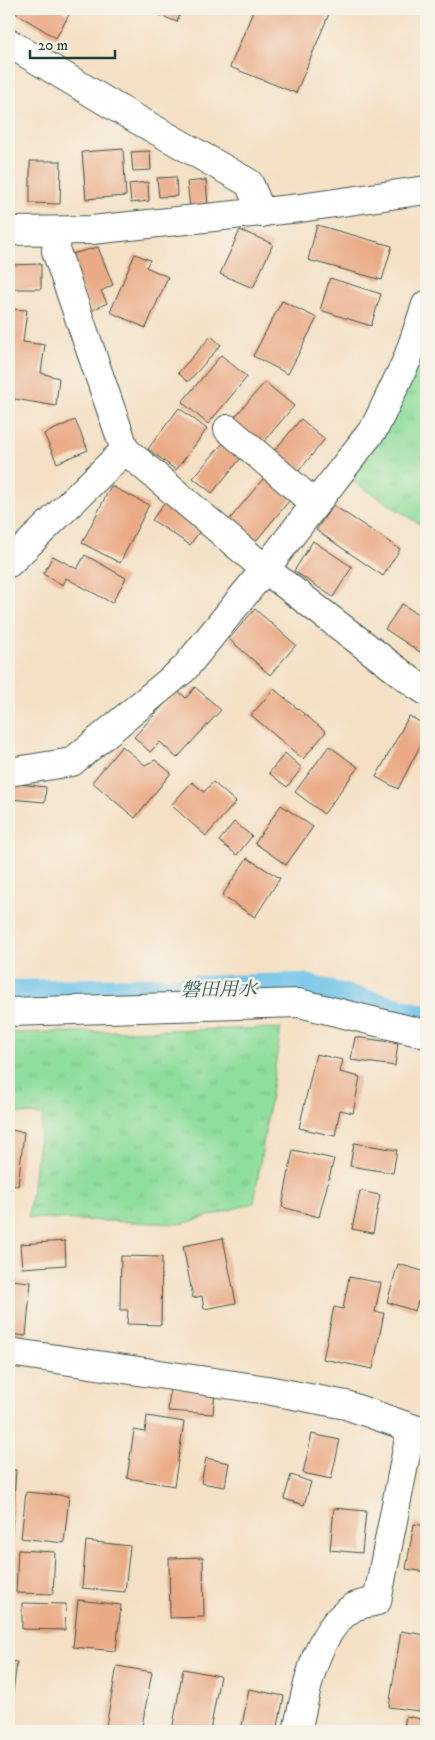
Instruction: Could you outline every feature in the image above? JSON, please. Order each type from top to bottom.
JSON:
[{"type":"street","points":[[9,43],[116,108],[249,183],[262,213]]},
{"type":"street","points":[[9,231],[92,230],[262,213],[426,190]]},
{"type":"street","points":[[57,230],[56,251],[126,450],[265,569],[426,691]]},
{"type":"street","points":[[9,772],[72,762],[184,669],[265,569],[375,427],[407,360],[426,306]]},
{"type":"street","points":[[228,429],[315,504]]},
{"type":"street","points":[[9,563],[126,450]]},
{"type":"street","points":[[9,1012],[300,1003],[426,1034]]},
{"type":"street","points":[[9,1352],[276,1392],[346,1405],[422,1430],[377,1601],[355,1606],[333,1625],[316,1657],[297,1731]]},
{"type":"green space","points":[[407,360],[426,372],[426,528],[340,473]]},
{"type":"green space","points":[[281,1028],[254,1203],[181,1224],[28,1218],[43,1115],[9,1113],[9,1033]]},
{"type":"building","points":[[9,9],[59,9],[69,15],[56,38]]},
{"type":"building","points":[[145,9],[182,9],[177,22]]},
{"type":"building","points":[[254,9],[331,9],[296,93],[230,67]]},
{"type":"building","points":[[123,149],[126,196],[86,199],[82,152]]},
{"type":"building","points":[[150,151],[151,170],[133,171],[131,152]]},
{"type":"building","points":[[30,161],[61,161],[60,204],[30,203]]},
{"type":"building","points":[[176,177],[177,196],[159,197],[157,178]]},
{"type":"building","points":[[206,180],[208,206],[190,208],[187,182]]},
{"type":"building","points":[[148,182],[149,201],[131,203],[129,184]]},
{"type":"building","points":[[317,225],[392,246],[382,280],[308,260]]},
{"type":"building","points":[[240,230],[273,244],[253,288],[220,274]]},
{"type":"building","points":[[98,247],[113,285],[101,291],[107,303],[91,311],[68,255]]},
{"type":"building","points":[[135,254],[150,260],[146,267],[168,277],[146,328],[110,312]]},
{"type":"building","points":[[41,264],[41,289],[9,289],[9,265]]},
{"type":"building","points":[[330,278],[381,294],[371,326],[320,310]]},
{"type":"building","points":[[282,301],[317,318],[288,374],[253,356]]},
{"type":"building","points":[[9,309],[27,310],[23,342],[45,345],[41,373],[59,378],[56,406],[9,398]]},
{"type":"building","points":[[211,336],[221,345],[188,382],[178,373]]},
{"type":"building","points":[[221,355],[247,377],[208,424],[182,402]]},
{"type":"building","points":[[265,382],[294,406],[261,445],[232,420]]},
{"type":"building","points":[[179,408],[207,429],[176,470],[148,449]]},
{"type":"building","points":[[301,419],[325,439],[298,472],[274,451]]},
{"type":"building","points":[[75,420],[88,450],[57,463],[44,434]]},
{"type":"building","points":[[223,443],[241,458],[212,493],[193,478]]},
{"type":"building","points":[[268,473],[294,495],[255,542],[229,520]]},
{"type":"building","points":[[111,486],[149,505],[120,563],[82,543]]},
{"type":"building","points":[[166,500],[204,525],[190,545],[152,520]]},
{"type":"building","points":[[333,505],[400,549],[383,576],[316,530]]},
{"type":"building","points":[[313,541],[352,567],[333,597],[294,571]]},
{"type":"building","points":[[85,555],[126,578],[112,603],[66,578],[63,585],[43,574],[53,556],[77,569]]},
{"type":"building","points":[[402,604],[426,619],[426,656],[385,629]]},
{"type":"building","points":[[255,609],[296,645],[270,675],[229,639]]},
{"type":"building","points":[[195,687],[221,710],[177,758],[160,742],[150,752],[134,737],[177,690],[186,698]]},
{"type":"building","points":[[274,689],[326,732],[303,759],[251,715]]},
{"type":"building","points":[[409,716],[426,725],[426,734],[398,789],[376,777]]},
{"type":"building","points":[[122,746],[145,765],[155,760],[171,773],[135,818],[92,782]]},
{"type":"building","points":[[329,746],[358,767],[324,814],[295,792]]},
{"type":"building","points":[[285,753],[302,768],[287,787],[269,773]]},
{"type":"building","points":[[192,782],[204,792],[213,782],[236,802],[206,836],[171,805]]},
{"type":"building","points":[[9,783],[46,787],[45,802],[9,799]]},
{"type":"building","points":[[281,805],[313,827],[286,865],[255,843]]},
{"type":"building","points":[[234,822],[252,836],[237,855],[219,841]]},
{"type":"building","points":[[247,858],[280,878],[255,917],[222,896]]},
{"type":"building","points":[[355,1037],[398,1043],[395,1066],[351,1060]]},
{"type":"building","points":[[316,1054],[343,1060],[340,1072],[360,1077],[353,1113],[340,1110],[335,1136],[299,1128]]},
{"type":"building","points":[[9,1130],[24,1132],[18,1186],[9,1185]]},
{"type":"building","points":[[354,1143],[397,1150],[393,1173],[350,1166]]},
{"type":"building","points":[[293,1150],[334,1159],[319,1217],[282,1207]]},
{"type":"building","points":[[360,1191],[380,1195],[373,1233],[352,1229]]},
{"type":"building","points":[[223,1238],[236,1303],[204,1309],[202,1296],[193,1298],[183,1246]]},
{"type":"building","points":[[65,1241],[66,1265],[22,1268],[20,1244]]},
{"type":"building","points":[[121,1256],[162,1257],[161,1325],[127,1324],[128,1310],[120,1310]]},
{"type":"building","points":[[398,1264],[426,1272],[425,1303],[418,1301],[415,1311],[387,1302]]},
{"type":"building","points":[[349,1277],[381,1283],[375,1312],[384,1313],[373,1369],[323,1359],[334,1307],[343,1309]]},
{"type":"building","points":[[9,1280],[31,1282],[26,1336],[9,1334]]},
{"type":"building","points":[[170,1388],[215,1391],[213,1414],[168,1411]]},
{"type":"building","points":[[147,1416],[184,1422],[174,1486],[127,1478],[134,1430],[145,1432]]},
{"type":"building","points":[[312,1434],[340,1440],[331,1479],[303,1473]]},
{"type":"building","points":[[206,1458],[229,1463],[225,1487],[201,1483]]},
{"type":"building","points":[[9,1469],[16,1470],[11,1542],[9,1542]]},
{"type":"building","points":[[291,1475],[311,1482],[304,1505],[284,1499]]},
{"type":"building","points":[[26,1492],[69,1496],[64,1543],[21,1538]]},
{"type":"building","points":[[334,1508],[366,1511],[362,1553],[330,1550]]},
{"type":"building","points":[[414,1524],[426,1526],[426,1572],[406,1569]]},
{"type":"building","points":[[86,1541],[130,1546],[125,1592],[82,1588]]},
{"type":"building","points":[[18,1550],[55,1552],[53,1594],[16,1593]]},
{"type":"building","points":[[203,1557],[204,1617],[170,1618],[169,1558]]},
{"type":"building","points":[[78,1600],[121,1605],[116,1651],[73,1647]]},
{"type":"building","points":[[22,1603],[66,1604],[65,1630],[22,1629]]},
{"type":"building","points":[[401,1631],[426,1635],[426,1712],[389,1707]]},
{"type":"building","points":[[9,1661],[17,1662],[10,1716],[9,1716]]},
{"type":"building","points":[[117,1666],[152,1672],[141,1731],[105,1731]]},
{"type":"building","points":[[183,1669],[220,1676],[210,1731],[172,1731]]},
{"type":"building","points":[[249,1689],[284,1696],[277,1731],[241,1731]]},
{"type":"building","points":[[406,1716],[426,1720],[426,1731],[403,1731]]},
{"type":"waterway","name":"磐田用水","points":[[9,995],[302,988],[426,1020]]}]
